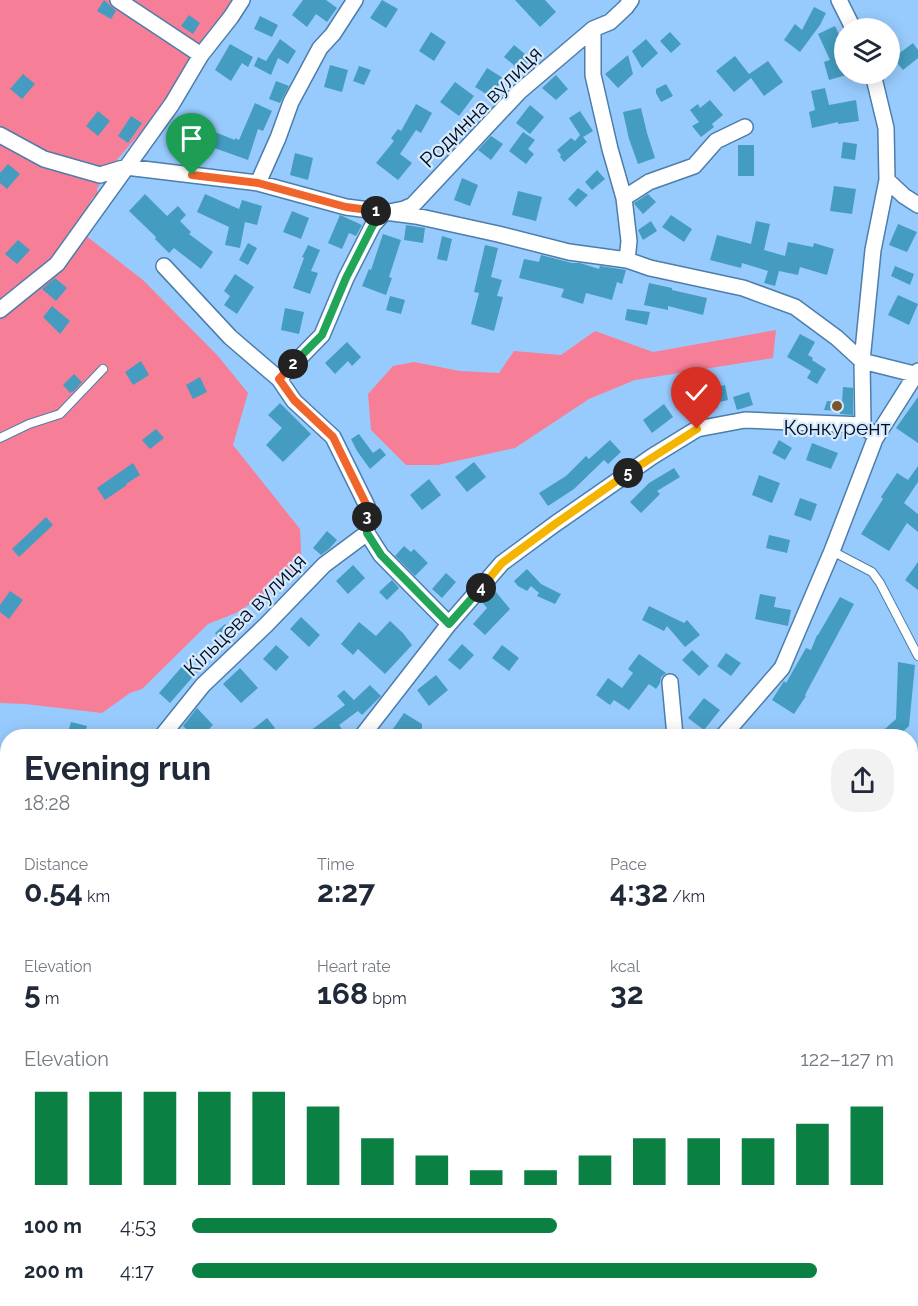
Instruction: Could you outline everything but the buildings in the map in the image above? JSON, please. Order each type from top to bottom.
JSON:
[{"type":"street","points":[[118,0],[201,55]]},
{"type":"street","points":[[0,310],[57,264],[172,104],[201,55],[242,0]]},
{"type":"street","points":[[258,183],[291,102],[320,48],[333,34],[355,0]]},
{"type":"street","name":"Родинна вулиця","points":[[384,213],[413,205],[519,92],[593,29],[610,22],[631,0]]},
{"type":"street","points":[[839,0],[848,18]]},
{"type":"street","points":[[593,29],[593,75],[624,198],[628,240],[627,260]]},
{"type":"street","points":[[875,84],[886,128],[887,180],[873,250],[862,361],[863,425],[875,439]]},
{"type":"street","points":[[624,198],[649,182],[694,166],[716,141],[745,127]]},
{"type":"street","points":[[0,135],[44,159],[100,175],[126,167],[258,183],[346,207],[416,216],[569,252],[627,260],[650,268],[743,288],[795,307],[837,338],[862,361],[917,373],[875,439],[832,551],[783,668],[729,729]]},
{"type":"street","points":[[887,180],[918,205]]},
{"type":"street","points":[[279,379],[322,335],[346,278],[373,225],[384,213]]},
{"type":"street","points":[[164,266],[231,337],[279,379],[294,400],[333,437],[367,506],[367,533],[381,555],[449,624]]},
{"type":"street","points":[[367,729],[449,624],[502,563],[653,456],[697,429],[745,420],[863,425]]},
{"type":"street","name":"Кільцева вулиця","points":[[168,729],[204,686],[324,565],[367,533]]},
{"type":"street","points":[[670,682],[674,729]]},
{"type":"lane","points":[[0,438],[29,424],[60,414],[103,369]]},
{"type":"lane","points":[[832,551],[872,572],[918,656]]},
{"type":"shaded area","points":[[0,0],[244,0],[158,113],[107,171],[97,189],[98,195],[93,197],[76,228],[143,280],[218,356],[248,393],[233,445],[300,529],[302,571],[236,613],[208,624],[142,689],[130,693],[102,713],[0,703]]},
{"type":"shaded area","points":[[776,330],[773,358],[635,380],[589,399],[515,448],[438,465],[406,465],[371,430],[368,394],[393,366],[414,362],[460,371],[499,373],[514,351],[561,355],[595,331],[653,352]]},
{"type":"place","name":"Конкурент","points":[[837,406]]},
{"type":"route","points":[[192,175],[258,183],[346,207],[384,213],[373,225],[346,278],[322,335],[279,379],[294,400],[333,437],[367,506],[367,533],[381,555],[449,624],[502,563],[653,456],[697,429]]}]
